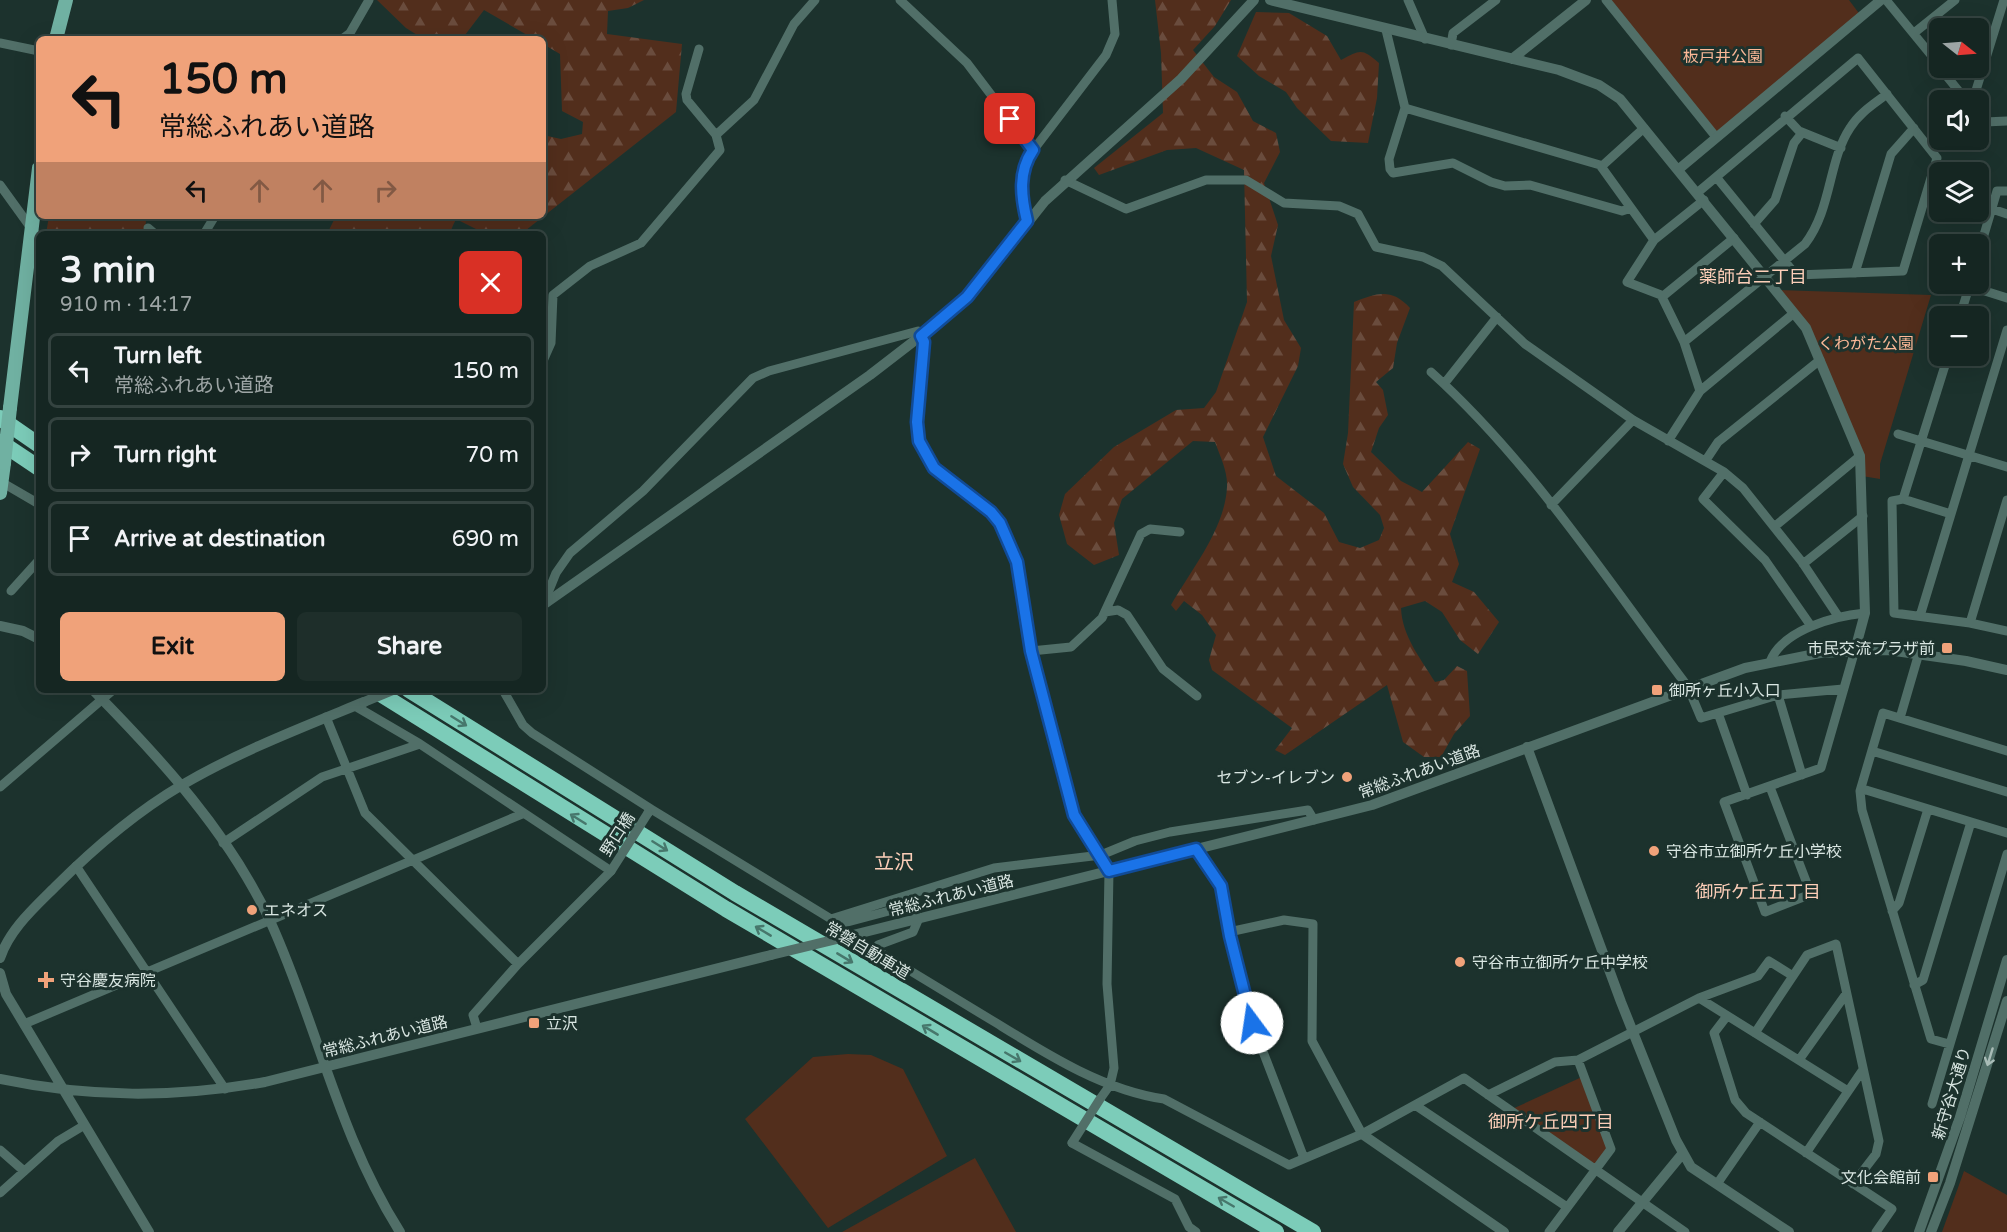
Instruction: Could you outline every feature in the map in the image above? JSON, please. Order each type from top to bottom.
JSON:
[{"type":"highway","points":[[5,413],[36,442]]},
{"type":"highway","points":[[0,442],[36,466]]},
{"type":"highway","name":"常磐自動車道","points":[[414,693],[735,893],[1313,1232]]},
{"type":"highway","points":[[364,699],[1276,1232]]},
{"type":"main road","points":[[57,36],[66,0]]},
{"type":"main road","points":[[2,476],[7,391],[36,218]]},
{"type":"street","points":[[346,36],[369,0]]},
{"type":"street","points":[[717,135],[754,100],[794,24],[815,0]]},
{"type":"street","points":[[900,0],[967,63],[1033,150]]},
{"type":"street","points":[[1027,221],[1021,193],[1023,172],[1033,150],[1106,55],[1115,34],[1112,0]]},
{"type":"street","points":[[546,603],[870,375],[967,297],[1027,221],[1065,180],[1180,79],[1254,0]]},
{"type":"street","points":[[1270,0],[1386,30],[1559,70],[1599,85],[1620,99],[1806,328],[1860,456],[1865,613],[1821,768],[1724,802],[1765,912],[1811,894],[1770,787]]},
{"type":"street","points":[[1408,0],[1425,39]]},
{"type":"street","points":[[1451,45],[1453,33],[1496,0]]},
{"type":"street","points":[[1512,59],[1586,0]]},
{"type":"street","points":[[1606,0],[1716,137]]},
{"type":"street","points":[[1679,170],[1881,0]]},
{"type":"street","points":[[1886,0],[1929,53]]},
{"type":"street","points":[[1914,33],[1955,0]]},
{"type":"street","points":[[1976,90],[2004,0]]},
{"type":"street","points":[[1386,30],[1405,108],[1389,159],[1393,173],[1453,164],[1505,186],[1530,185],[1622,211],[1631,208]]},
{"type":"street","points":[[0,43],[36,50]]},
{"type":"street","points":[[546,298],[590,266],[641,243],[720,150],[717,135],[687,100],[686,94],[699,49]]},
{"type":"street","points":[[1700,391],[1684,342],[1662,297],[1627,282],[1654,240],[1717,178],[1785,116],[1858,58],[1937,158],[1903,271],[1796,275],[1717,178]]},
{"type":"street","points":[[1949,78],[1958,90]]},
{"type":"street","points":[[1684,342],[1764,276],[1785,262],[1813,234],[1849,129],[1858,117],[1887,94]]},
{"type":"street","points":[[1405,108],[1602,166],[1654,240]]},
{"type":"street","points":[[1785,116],[1802,133],[1842,148]]},
{"type":"street","points":[[1989,122],[2007,121]]},
{"type":"street","points":[[1602,166],[1644,128]]},
{"type":"street","points":[[1855,273],[1891,154],[1914,128]]},
{"type":"street","points":[[1754,224],[1775,200],[1794,143],[1802,133]]},
{"type":"street","points":[[1065,180],[1126,209],[1206,180],[1246,180],[1284,203],[1339,206],[1358,214],[1376,247],[1423,258],[1442,266],[1525,344],[1633,420],[1724,472],[1743,488],[1774,526],[1838,616]]},
{"type":"street","points":[[0,184],[35,234]]},
{"type":"street","points":[[1984,234],[1997,191],[2007,191]]},
{"type":"street","points":[[1992,209],[2007,214]]},
{"type":"street","points":[[1662,297],[1734,238]]},
{"type":"street","points":[[1989,292],[2007,298]]},
{"type":"street","points":[[546,354],[551,343],[553,295]]},
{"type":"street","points":[[1668,441],[1700,391],[1794,313]]},
{"type":"street","points":[[1444,384],[1497,318]]},
{"type":"street","points":[[1920,616],[2007,330]]},
{"type":"street","points":[[546,598],[556,573],[570,553],[644,491],[753,378],[768,371],[918,331],[924,342],[917,422],[919,441],[934,468],[991,512],[1000,523],[1017,562],[1031,651],[1074,815],[1109,871],[1107,984],[1114,1068],[1110,1084],[1072,1143],[1175,1199],[1189,1227],[1196,1232]]},
{"type":"street","points":[[1706,460],[1718,442],[1820,360]]},
{"type":"street","points":[[1903,499],[1945,366]]},
{"type":"street","points":[[1431,372],[1506,449],[1551,505],[1688,687],[1701,718],[1778,695],[1844,689]]},
{"type":"street","points":[[1551,505],[1633,420]]},
{"type":"street","points":[[1898,434],[2007,467]]},
{"type":"street","points":[[1774,526],[1860,456]]},
{"type":"street","points":[[1724,472],[1703,499],[1765,560],[1811,626]]},
{"type":"street","points":[[2,476],[36,502]]},
{"type":"street","points":[[1951,514],[1903,499],[1892,501],[1894,613],[1970,623],[2007,631]]},
{"type":"street","points":[[1970,623],[2007,500]]},
{"type":"street","points":[[1803,564],[1863,516]]},
{"type":"street","points":[[1031,651],[1071,646],[1102,618],[1141,534],[1150,529],[1180,532]]},
{"type":"street","points":[[11,591],[36,563]]},
{"type":"street","points":[[1105,612],[1118,610],[1127,615],[1163,669],[1197,696]]},
{"type":"street","points":[[1770,662],[1775,650],[1811,626],[1838,616],[1865,613]]},
{"type":"street","points":[[0,626],[23,631],[36,638]]},
{"type":"street","name":"常総ふれあい道路","points":[[0,1079],[106,1095],[158,1095],[225,1089],[324,1067],[1372,805],[1688,687],[1770,662],[1820,653],[1855,650],[1919,653],[2007,670]]},
{"type":"street","points":[[1900,718],[1919,653]]},
{"type":"street","points":[[96,693],[182,785],[223,843],[270,921],[339,1112],[370,1183],[400,1232]]},
{"type":"street","points":[[0,787],[110,693]]},
{"type":"street","points":[[0,958],[5,945],[25,918],[76,866],[121,828],[182,785],[220,764],[364,699],[383,693]]},
{"type":"street","points":[[505,693],[523,725],[532,734],[650,811],[840,924],[904,908],[914,910],[919,918],[914,932],[878,945],[876,950],[1038,1048],[1110,1084],[1142,1096],[1164,1099],[1289,1166],[1362,1134],[1464,1078],[1685,1232]]},
{"type":"street","points":[[1778,695],[1802,775]]},
{"type":"street","points":[[364,699],[420,744],[522,814],[611,871]]},
{"type":"street","points":[[1718,713],[1747,795]]},
{"type":"street","points":[[1949,1044],[1931,1039],[1862,810],[1860,791],[1883,713],[2007,751]]},
{"type":"street","points":[[326,717],[365,813],[411,861],[518,964]]},
{"type":"street","points":[[223,843],[322,777],[420,744]]},
{"type":"street","points":[[1527,747],[1632,1031],[1683,1153],[1691,1167],[1789,1232]]},
{"type":"street","points":[[1872,751],[2007,792]]},
{"type":"street","points":[[1860,791],[2007,833]]},
{"type":"street","points":[[1892,911],[1899,903],[1928,809]]},
{"type":"street","points":[[831,919],[994,868],[1101,855],[1135,841],[1170,832],[1288,812],[1308,810],[1314,820]]},
{"type":"street","name":"野口橋","points":[[477,1028],[473,1015],[518,964],[611,871],[650,811]]},
{"type":"street","points":[[24,1024],[522,814]]},
{"type":"street","points":[[1914,985],[1923,980],[1971,822]]},
{"type":"street","points":[[1196,849],[1221,886],[1252,1023],[1304,1158]]},
{"type":"street","points":[[1932,1104],[2007,854]]},
{"type":"street","points":[[76,866],[225,1089]]},
{"type":"street","points":[[1230,932],[1284,920],[1313,924],[1312,1041],[1362,1134],[1504,1232]]},
{"type":"street","points":[[1755,1033],[1807,955],[1836,944],[1879,1141],[1876,1154],[1853,1184]]},
{"type":"street","name":"新守谷大通り","points":[[1919,1232],[1940,1179],[2007,960]]},
{"type":"street","points":[[1488,1095],[1555,1062],[1578,1060],[1699,998],[1758,976],[1769,961],[1794,976]]},
{"type":"street","points":[[0,973],[6,994],[83,1126],[149,1232]]},
{"type":"street","points":[[1799,1060],[1846,994]]},
{"type":"street","points":[[1699,998],[1848,1091]]},
{"type":"street","name":"新守谷大通り","points":[[1931,1232],[2003,1028],[2007,1001]]},
{"type":"street","points":[[1727,1016],[1714,1033],[1735,1100],[1746,1113],[1892,1209],[1876,1232]]},
{"type":"street","points":[[1988,1024],[2003,1028]]},
{"type":"street","points":[[1549,1232],[1611,1149],[1578,1060]]},
{"type":"street","points":[[1806,1153],[1862,1071]]},
{"type":"street","points":[[1415,1105],[1567,1207]]},
{"type":"street","points":[[1718,1184],[1760,1122]]},
{"type":"street","points":[[0,1193],[58,1141],[83,1126]]},
{"type":"street","points":[[0,1150],[24,1172]]},
{"type":"street","points":[[1618,1232],[1683,1153]]},
{"type":"green space","points":[[377,0],[644,0],[628,8],[608,11],[607,34],[682,44],[676,112],[546,214],[546,136],[561,139],[582,134],[583,122],[562,111],[560,54],[546,46],[546,36],[529,36],[484,10],[464,36],[419,36],[406,28]]},
{"type":"green space","points":[[1155,0],[1231,0],[1215,26],[1193,50],[1214,77],[1237,92],[1253,121],[1276,133],[1280,152],[1264,183],[1278,225],[1271,256],[1284,320],[1301,348],[1298,366],[1263,437],[1276,476],[1324,513],[1339,542],[1360,548],[1379,540],[1384,528],[1380,515],[1353,487],[1343,464],[1348,433],[1354,302],[1384,294],[1397,297],[1410,308],[1397,343],[1393,368],[1376,382],[1383,390],[1388,415],[1379,428],[1371,452],[1401,481],[1422,492],[1468,442],[1480,449],[1450,534],[1459,564],[1452,582],[1474,592],[1499,622],[1478,654],[1460,640],[1442,612],[1425,601],[1401,608],[1409,638],[1435,682],[1444,680],[1457,666],[1467,671],[1470,716],[1454,734],[1441,757],[1424,757],[1403,742],[1387,685],[1285,755],[1275,750],[1292,728],[1212,670],[1209,660],[1216,635],[1202,615],[1184,601],[1176,611],[1171,605],[1214,534],[1225,503],[1226,476],[1215,442],[1193,441],[1122,499],[1114,523],[1119,555],[1094,565],[1067,544],[1059,515],[1065,494],[1114,447],[1176,410],[1204,408],[1216,392],[1247,302],[1244,170],[1196,148],[1167,150],[1099,175],[1094,168],[1163,113],[1161,53]]},
{"type":"green space","name":"板戸井公園","points":[[1606,0],[1849,0],[1861,16],[1716,137]]},
{"type":"green space","points":[[1256,12],[1289,13],[1327,36],[1341,60],[1361,52],[1379,63],[1377,98],[1368,143],[1331,141],[1297,108],[1286,92],[1259,76],[1237,56]]},
{"type":"green space","points":[[48,219],[146,219],[145,231],[46,231]]},
{"type":"green space","points":[[334,219],[456,219],[450,231],[328,231]]},
{"type":"green space","points":[[456,219],[540,219],[525,231],[480,231]]},
{"type":"green space","name":"くわがた公園","points":[[1776,290],[1931,295],[1880,464],[1880,479],[1862,476],[1860,456],[1806,328]]},
{"type":"green space","points":[[871,1055],[903,1069],[947,1156],[828,1228],[745,1119],[813,1057]]},
{"type":"green space","points":[[1584,1076],[1611,1149],[1595,1170],[1510,1110]]},
{"type":"green space","points":[[975,1158],[1016,1232],[842,1232]]},
{"type":"green space","points":[[1964,1171],[2007,1195],[2007,1232],[1942,1232]]},
{"type":"place","name":"市民交流プラザ前","points":[[1947,648]]},
{"type":"place","name":"御所ヶ丘小入口","points":[[1657,690]]},
{"type":"place","name":"セブン-イレブン","points":[[1347,777]]},
{"type":"place","name":"守谷市立御所ケ丘小学校","points":[[1654,851]]},
{"type":"place","name":"エネオス","points":[[252,910]]},
{"type":"place","name":"守谷市立御所ケ丘中学校","points":[[1460,962]]},
{"type":"place","name":"守谷慶友病院","points":[[46,980]]},
{"type":"place","name":"立沢","points":[[534,1023]]},
{"type":"place","name":"文化会館前","points":[[1933,1177]]},
{"type":"district","name":"薬師台二丁目","points":[[1753,277]]},
{"type":"district","name":"立沢","points":[[894,862]]},
{"type":"district","name":"御所ケ丘五丁目","points":[[1758,892]]},
{"type":"district","name":"御所ケ丘四丁目","points":[[1551,1122]]},
{"type":"route","points":[[1010,119],[1033,150],[1023,172],[1021,193],[1027,221],[967,297],[921,336],[924,342],[917,422],[919,441],[934,468],[991,512],[1000,523],[1017,562],[1031,651],[1074,815],[1109,871],[1196,849],[1221,886],[1230,936],[1252,1023]]}]
